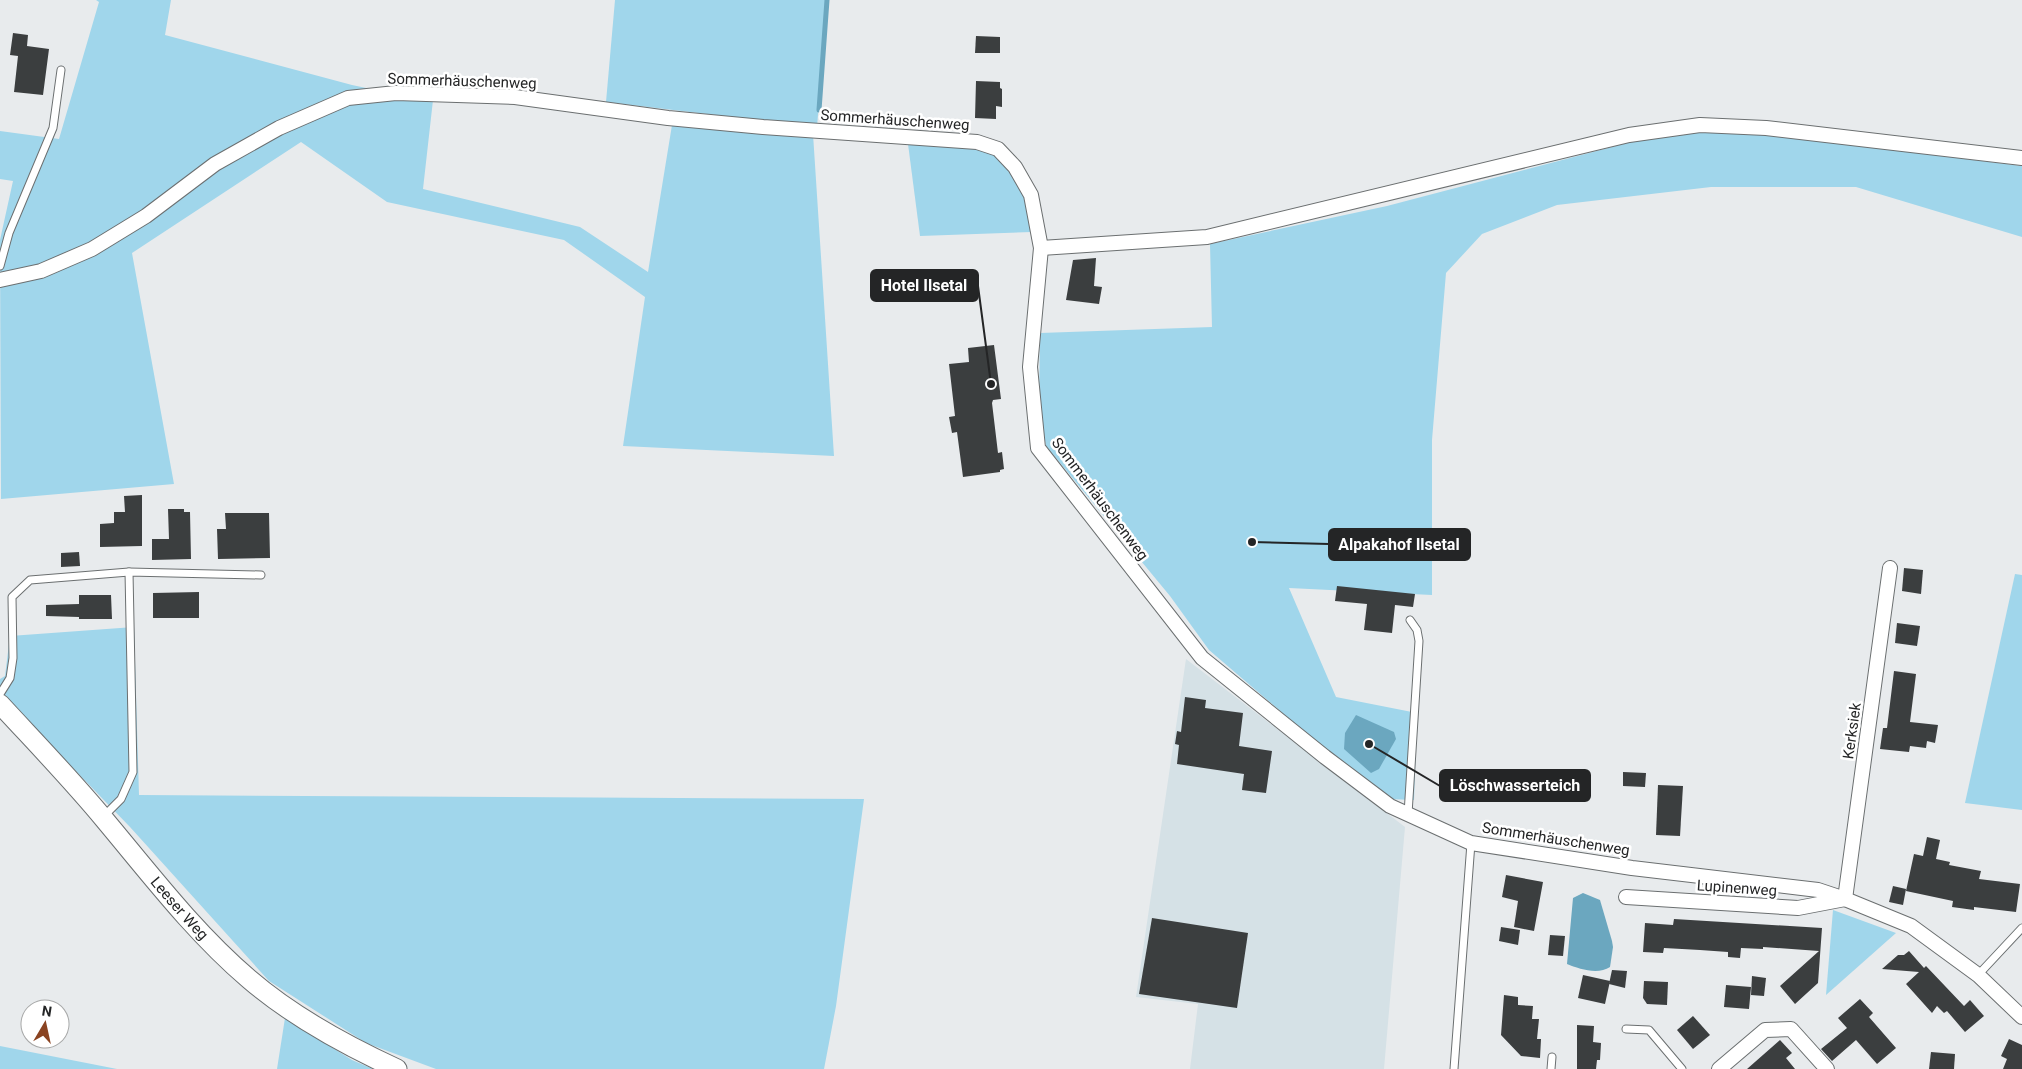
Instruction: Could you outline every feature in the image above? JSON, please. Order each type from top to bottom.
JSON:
[{"type":"street","name":"Sommerhäuschenweg","points":[[0,280],[41,271],[92,250],[146,216],[215,164],[279,128],[348,98],[396,93],[515,96],[668,118],[763,127],[977,142],[998,149],[1015,166],[1031,195],[1041,248],[1030,367],[1038,448],[1202,658],[1383,801],[1471,843],[1632,868],[1818,890],[1911,926],[1978,975],[2022,1017]]},
{"type":"street","points":[[1041,248],[1208,236],[1630,135],[1700,125],[1766,128],[2022,158]]},
{"type":"street","name":"Kerksiek","points":[[1845,899],[1890,568]]},
{"type":"street","name":"Leeser Weg","points":[[0,704],[103,817],[194,926],[250,980],[308,1022],[357,1051],[397,1069]]},
{"type":"street","name":"Lupinenweg","points":[[1626,897],[1798,908],[1845,899]]},
{"type":"street","points":[[1719,1069],[1765,1030],[1791,1029],[1827,1069]]},
{"type":"lane","points":[[0,266],[9,233],[53,128],[61,70]]},
{"type":"lane","points":[[103,817],[121,799],[132,772],[129,572]]},
{"type":"lane","points":[[0,694],[10,678],[13,658],[12,597],[30,580],[129,572],[261,574]]},
{"type":"lane","points":[[1408,814],[1419,641],[1416,630],[1410,620]]},
{"type":"lane","points":[[1454,1069],[1471,843]]},
{"type":"lane","points":[[1978,975],[2022,928]]},
{"type":"lane","points":[[1626,1029],[1650,1030],[1682,1069]]},
{"type":"lane","points":[[1551,1069],[1552,1057]]},
{"type":"shaded area","points":[[96,0],[171,0],[165,35],[352,85],[385,92],[384,99],[433,100],[423,189],[580,227],[648,272],[672,125],[813,134],[834,456],[623,446],[645,297],[564,240],[387,202],[301,142],[132,253],[174,484],[1,499],[0,240],[13,181],[0,179],[0,131],[59,139],[99,2]]},
{"type":"shaded area","points":[[615,0],[827,0],[817,127],[606,102]]},
{"type":"shaded area","points":[[1699,132],[1765,134],[2022,166],[2022,237],[1856,187],[1711,187],[1557,205],[1482,234],[1446,273],[1432,440],[1432,595],[1289,588],[1336,697],[1417,713],[1414,800],[1389,799],[1314,740],[1209,650],[1170,596],[1046,446],[1039,405],[1040,333],[1212,327],[1210,244],[1387,206],[1631,142]]},
{"type":"shaded area","points":[[908,144],[977,147],[998,157],[1011,172],[1025,196],[1032,232],[920,236]]},
{"type":"shaded area","points":[[2015,574],[2022,575],[2022,810],[1965,803]]},
{"type":"shaded area","points":[[134,627],[139,795],[864,799],[836,1006],[824,1069],[436,1069],[366,1043],[269,981],[130,827],[0,693],[0,679],[5,676],[10,636]]},
{"type":"shaded area","points":[[1186,659],[1405,827],[1384,1069],[1190,1069],[1198,1004],[1136,997]]},
{"type":"shaded area","points":[[1356,715],[1394,732],[1396,739],[1379,769],[1371,773],[1344,749],[1345,733]]},
{"type":"shaded area","points":[[1583,893],[1600,900],[1612,941],[1610,967],[1600,971],[1577,968],[1567,964],[1573,898]]},
{"type":"shaded area","points":[[1833,910],[1896,933],[1826,995]]},
{"type":"shaded area","points":[[285,1018],[352,1060],[373,1069],[277,1069]]},
{"type":"shaded area","points":[[0,1046],[117,1069],[0,1069]]},
{"type":"building","points":[[13,33],[28,35],[27,46],[49,49],[43,95],[14,92],[18,56],[10,55]]},
{"type":"building","points":[[976,36],[1000,37],[1000,53],[975,53]]},
{"type":"building","points":[[976,81],[1000,82],[1002,107],[996,106],[996,119],[975,118]]},
{"type":"building","points":[[1096,258],[1094,286],[1102,287],[1099,304],[1066,300],[1073,260]]},
{"type":"building","points":[[994,345],[1001,399],[993,400],[992,403],[998,453],[1002,452],[1004,469],[1000,470],[1000,472],[963,477],[957,432],[952,433],[949,417],[955,416],[949,364],[969,362],[968,348]]},
{"type":"building","points":[[142,495],[142,546],[100,547],[100,524],[114,523],[114,512],[125,512],[124,496]]},
{"type":"building","points":[[168,509],[184,509],[184,512],[190,512],[191,559],[152,560],[152,539],[169,539]]},
{"type":"building","points":[[225,513],[269,513],[270,558],[218,559],[217,529],[226,529]]},
{"type":"building","points":[[79,552],[80,566],[61,567],[61,553]]},
{"type":"building","points":[[1904,568],[1923,570],[1921,594],[1902,591]]},
{"type":"building","points":[[1337,586],[1415,594],[1413,607],[1395,605],[1392,633],[1364,630],[1367,604],[1335,601]]},
{"type":"building","points":[[199,592],[199,618],[153,618],[153,593]]},
{"type":"building","points":[[79,595],[111,595],[112,619],[46,616],[46,605],[79,604]]},
{"type":"building","points":[[1897,623],[1920,626],[1917,646],[1895,643]]},
{"type":"building","points":[[1894,671],[1916,674],[1910,722],[1938,725],[1935,743],[1927,741],[1926,748],[1910,746],[1909,752],[1880,749],[1883,728],[1887,728]]},
{"type":"building","points":[[1185,697],[1206,700],[1205,708],[1243,713],[1239,746],[1272,751],[1266,793],[1242,790],[1244,774],[1177,764],[1179,745],[1175,744],[1177,731],[1181,732]]},
{"type":"building","points":[[1623,772],[1646,773],[1645,787],[1623,786]]},
{"type":"building","points":[[1658,785],[1683,786],[1680,836],[1656,835]]},
{"type":"building","points":[[1927,837],[1940,840],[1936,859],[1950,862],[1949,865],[1981,871],[1979,879],[2020,884],[2016,912],[1974,907],[1974,910],[1952,907],[1953,901],[1906,891],[1914,854],[1923,856]]},
{"type":"building","points":[[1506,875],[1543,882],[1534,931],[1514,927],[1518,901],[1502,897]]},
{"type":"building","points":[[1893,886],[1906,889],[1903,905],[1889,902]]},
{"type":"building","points":[[1152,918],[1248,933],[1237,1008],[1139,994]]},
{"type":"building","points":[[1674,919],[1822,928],[1818,983],[1795,1004],[1780,986],[1819,951],[1763,947],[1763,949],[1741,948],[1740,958],[1728,957],[1728,952],[1700,950],[1664,948],[1663,953],[1643,952],[1645,923],[1673,925]]},
{"type":"building","points":[[1501,927],[1520,930],[1518,945],[1499,941]]},
{"type":"building","points":[[1550,935],[1565,936],[1563,956],[1548,955]]},
{"type":"building","points":[[1909,951],[1964,1006],[1970,1000],[1984,1016],[1965,1032],[1947,1011],[1944,1013],[1937,1006],[1932,1013],[1906,984],[1919,972],[1882,969],[1898,955],[1904,955]]},
{"type":"building","points":[[1612,970],[1627,971],[1625,988],[1609,984]]},
{"type":"building","points":[[1583,975],[1610,981],[1605,1004],[1578,998]]},
{"type":"building","points":[[1752,976],[1766,978],[1764,996],[1751,995]]},
{"type":"building","points":[[1644,981],[1668,982],[1667,1005],[1647,1004],[1643,998]]},
{"type":"building","points":[[1726,985],[1751,987],[1749,1009],[1724,1007]]},
{"type":"building","points":[[1504,995],[1518,997],[1518,1005],[1533,1006],[1532,1019],[1539,1019],[1537,1039],[1541,1039],[1540,1058],[1521,1056],[1501,1035]]},
{"type":"building","points":[[1860,999],[1873,1013],[1869,1017],[1896,1048],[1877,1064],[1856,1040],[1832,1061],[1821,1049],[1847,1028],[1838,1018]]},
{"type":"building","points":[[1693,1016],[1710,1035],[1693,1049],[1677,1030]]},
{"type":"building","points":[[1577,1025],[1594,1026],[1593,1042],[1601,1043],[1600,1060],[1597,1060],[1596,1069],[1577,1069]]},
{"type":"building","points":[[2009,1039],[2022,1045],[2022,1069],[2003,1069],[2007,1059],[2001,1056]]},
{"type":"building","points":[[1780,1040],[1792,1053],[1786,1058],[1795,1069],[1747,1069]]},
{"type":"building","points":[[1931,1052],[1955,1054],[1954,1069],[1929,1069]]},
{"type":"waterway","points":[[819,110],[827,0]]},
{"type":"place","name":"Hotel Ilsetal","points":[[991,384]]},
{"type":"place","name":"Alpakahof Ilsetal","points":[[1252,542]]},
{"type":"place","name":"Löschwasserteich","points":[[1369,744]]}]
